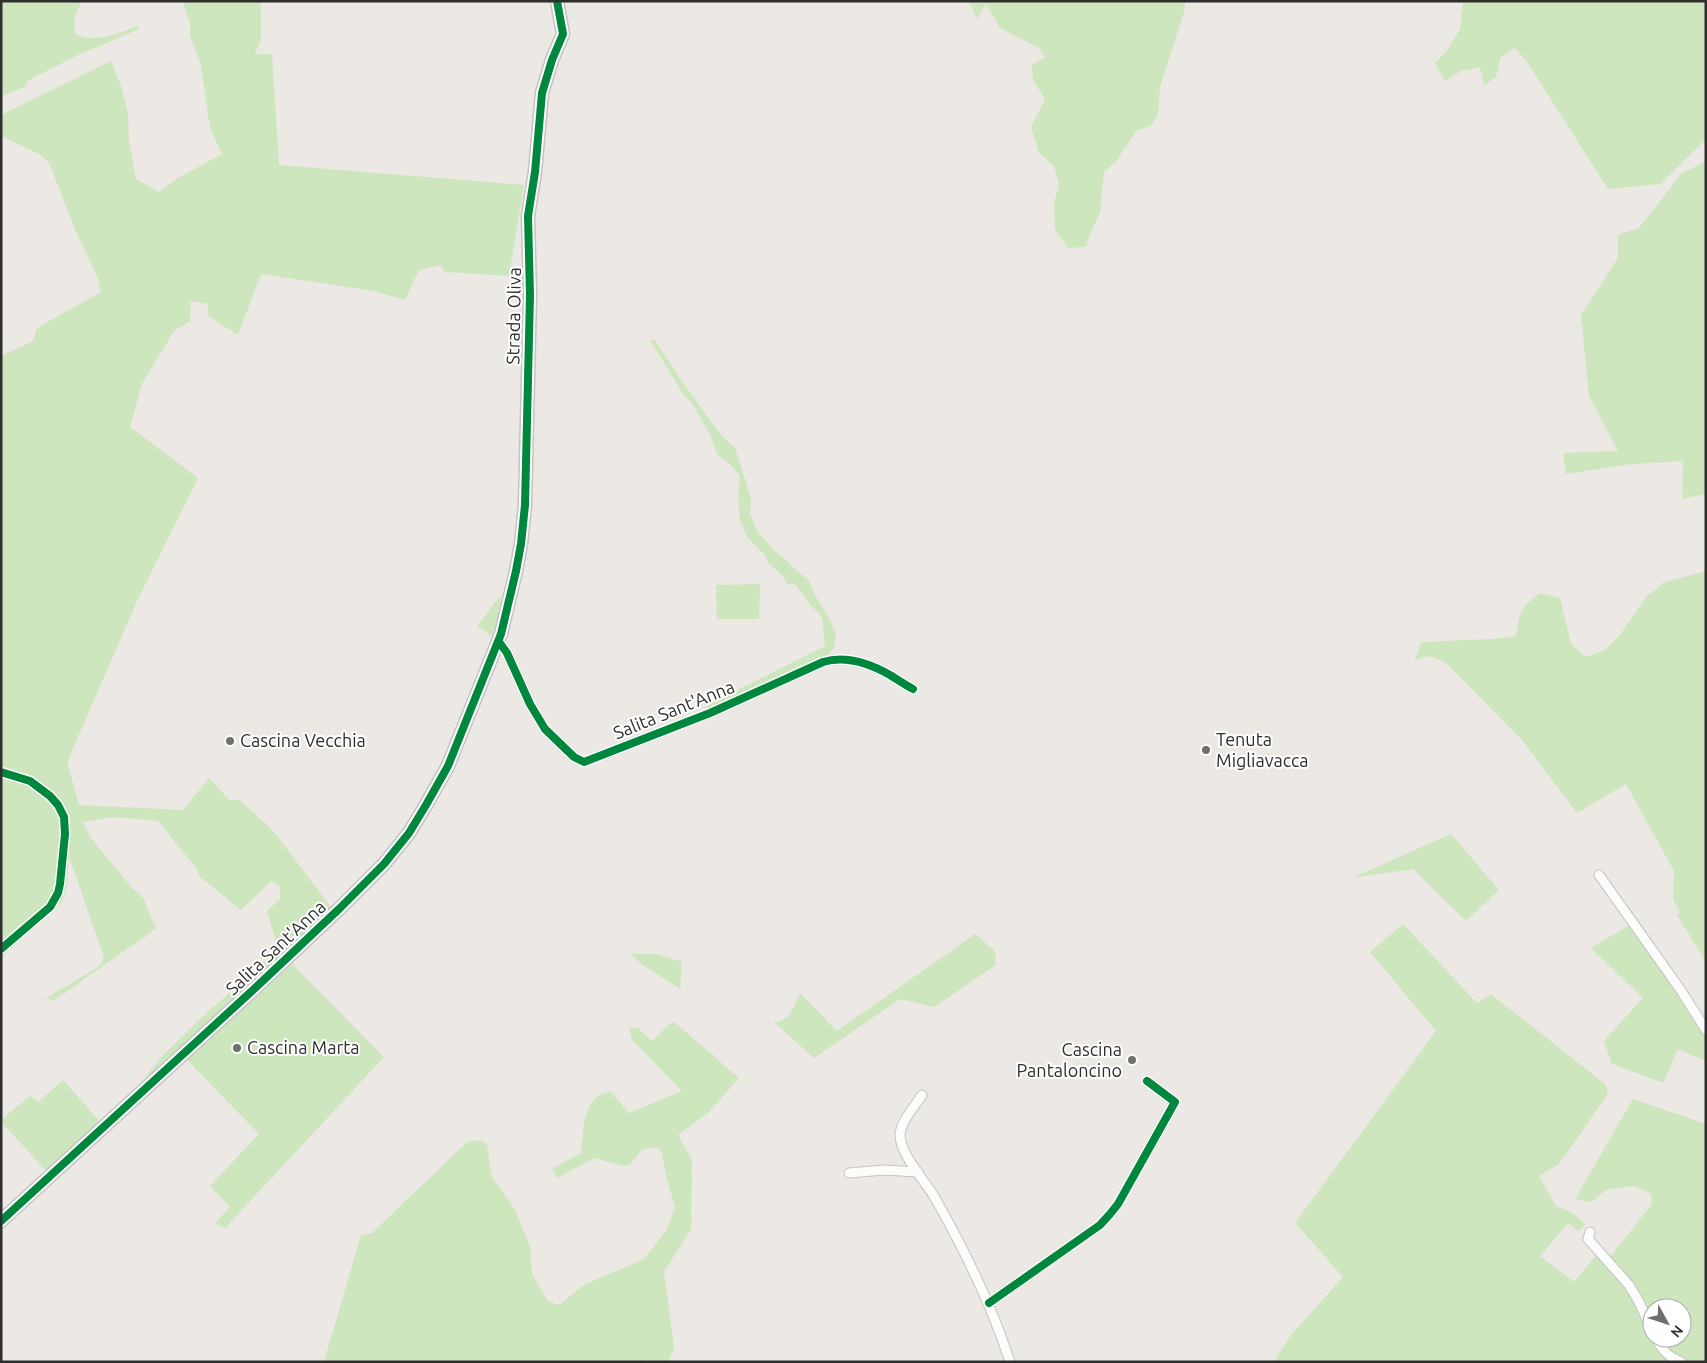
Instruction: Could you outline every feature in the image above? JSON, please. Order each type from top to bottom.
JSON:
[{"type":"street","name":"Strada Oliva","points":[[500,638],[516,572],[525,505],[530,295],[528,216],[542,93],[563,34],[557,1]]},
{"type":"street","name":"Salita Sant'Anna","points":[[500,638],[530,704],[542,725],[574,757],[584,762],[710,713],[835,658],[856,661],[876,668],[913,689]]},
{"type":"street","name":"Salita Sant'Anna","points":[[1,1221],[253,990],[384,864],[409,834],[440,781],[465,727],[500,638]]},
{"type":"street","points":[[1,772],[30,781],[50,796],[58,805],[66,823],[60,884],[54,902],[1,949]]},
{"type":"street","points":[[1599,875],[1680,988],[1706,1030]]},
{"type":"street","points":[[989,1303],[1100,1225],[1118,1204],[1175,1102],[1147,1082]]},
{"type":"street","points":[[922,1095],[902,1125],[900,1136],[907,1155],[935,1198],[989,1303],[1010,1362]]},
{"type":"street","points":[[849,1173],[884,1170],[918,1172]]},
{"type":"street","points":[[1590,1232],[1588,1239],[1634,1292],[1642,1309]]},
{"type":"street","points":[[1663,1348],[1667,1354],[1681,1362]]},
{"type":"green space","points":[[1,1],[82,1],[76,13],[74,25],[76,34],[83,37],[98,38],[137,26],[139,28],[78,55],[27,81],[26,86],[1,97]]},
{"type":"green space","points":[[183,1],[261,1],[261,39],[255,54],[272,54],[279,165],[524,185],[509,276],[445,272],[441,265],[419,270],[405,300],[374,291],[261,274],[238,335],[208,316],[208,304],[191,301],[190,321],[174,331],[142,384],[130,427],[198,478],[138,599],[67,762],[79,805],[183,810],[209,778],[230,801],[239,799],[275,833],[333,910],[147,1085],[146,1076],[165,1053],[212,1008],[260,967],[277,945],[267,911],[280,899],[280,887],[271,881],[241,910],[200,877],[196,868],[158,821],[114,817],[83,822],[90,837],[132,888],[144,899],[157,928],[53,1001],[46,998],[98,967],[104,958],[69,856],[65,894],[59,906],[23,934],[13,948],[8,949],[1,961],[1,356],[33,341],[37,328],[101,292],[97,276],[77,234],[49,163],[39,154],[1,136],[1,115],[111,61],[121,86],[128,113],[129,142],[136,179],[159,192],[178,178],[222,154],[210,128],[201,66],[190,35],[190,25]]},
{"type":"green space","points":[[969,1],[1185,1],[1185,9],[1160,87],[1158,116],[1150,126],[1136,131],[1117,160],[1104,172],[1100,212],[1085,247],[1068,248],[1055,230],[1054,203],[1059,185],[1054,166],[1039,153],[1031,127],[1045,99],[1033,80],[1032,65],[1045,57],[1039,48],[1000,28],[986,4],[977,19]]},
{"type":"green space","points":[[1463,1],[1706,1],[1706,139],[1660,184],[1608,189],[1527,62],[1515,48],[1501,57],[1496,77],[1484,85],[1480,67],[1461,71],[1445,81],[1435,63],[1446,52],[1460,29]]},
{"type":"green space","points":[[1706,161],[1706,494],[1682,499],[1683,461],[1631,464],[1566,474],[1563,453],[1618,451],[1589,396],[1581,315],[1618,258],[1618,235],[1639,228],[1681,174]]},
{"type":"green space","points":[[650,340],[655,340],[721,435],[735,448],[751,498],[750,514],[758,532],[773,549],[809,581],[836,634],[834,648],[826,657],[703,710],[708,705],[825,646],[822,617],[811,606],[795,584],[787,584],[783,576],[768,563],[765,555],[748,538],[740,521],[738,498],[740,476],[731,465],[717,454],[710,434]]},
{"type":"green space","points":[[1706,571],[1706,962],[1677,915],[1680,912],[1673,900],[1674,871],[1626,784],[1577,813],[1522,740],[1447,664],[1431,657],[1415,660],[1421,642],[1516,636],[1518,621],[1524,607],[1540,593],[1560,598],[1571,644],[1586,657],[1605,650],[1619,636],[1646,597],[1665,582]]},
{"type":"green space","points":[[760,584],[759,619],[717,619],[716,585]]},
{"type":"green space","points":[[501,595],[495,639],[477,626]]},
{"type":"green space","points":[[1451,834],[1499,890],[1466,921],[1413,869],[1352,878]]},
{"type":"green space","points":[[1638,920],[1706,1028],[1706,1061],[1678,1049],[1663,1083],[1612,1064],[1604,1041],[1643,998],[1591,948]]},
{"type":"green space","points":[[1403,924],[1477,1003],[1491,994],[1606,1085],[1608,1094],[1559,1164],[1539,1176],[1556,1206],[1572,1213],[1585,1225],[1579,1232],[1568,1223],[1540,1256],[1574,1282],[1597,1254],[1610,1257],[1652,1204],[1651,1194],[1635,1186],[1607,1189],[1592,1202],[1575,1199],[1633,1099],[1706,1124],[1706,1362],[1274,1362],[1290,1336],[1343,1277],[1295,1223],[1436,1031],[1370,952]]},
{"type":"green space","points":[[975,934],[995,951],[996,965],[934,1007],[900,999],[814,1058],[774,1022],[788,1016],[800,993],[837,1031]]},
{"type":"green space","points":[[630,954],[657,954],[682,962],[680,989],[643,965]]},
{"type":"green space","points":[[292,964],[384,1057],[225,1228],[215,1223],[230,1207],[210,1186],[259,1134],[187,1060]]},
{"type":"green space","points":[[674,1022],[739,1078],[709,1112],[678,1135],[692,1160],[691,1229],[664,1272],[674,1348],[668,1362],[651,1362],[647,1359],[643,1362],[324,1362],[361,1235],[372,1233],[466,1143],[475,1140],[480,1140],[487,1145],[492,1177],[514,1208],[530,1246],[532,1274],[548,1301],[559,1305],[584,1285],[644,1259],[667,1229],[675,1207],[662,1153],[656,1147],[643,1149],[629,1165],[623,1166],[594,1158],[557,1178],[552,1169],[581,1153],[586,1115],[594,1099],[602,1094],[611,1092],[629,1113],[682,1091],[632,1040],[629,1028],[638,1028],[652,1041],[668,1025]]},
{"type":"green space","points":[[63,1080],[102,1124],[47,1172],[1,1120],[30,1096],[38,1102]]},
{"type":"cycle path","points":[[1,1221],[253,990],[384,864],[409,833],[448,766],[501,634],[521,544],[525,505],[530,295],[528,216],[535,172],[542,93],[552,60],[563,34],[557,1]]},
{"type":"cycle path","points":[[499,642],[507,653],[530,704],[545,729],[574,757],[584,762],[710,713],[823,662],[832,660],[849,660],[866,664],[913,689]]},
{"type":"cycle path","points":[[1,772],[30,781],[50,796],[58,805],[64,817],[65,834],[58,893],[50,907],[1,949]]},
{"type":"cycle path","points":[[989,1303],[1100,1225],[1118,1204],[1175,1102],[1147,1081]]},
{"type":"place","name":"Cascina Vecchia","points":[[230,741]]},
{"type":"place","name":"Tenuta Migliavacca","points":[[1206,750]]},
{"type":"place","name":"Cascina Marta","points":[[237,1048]]},
{"type":"place","name":"Cascina Pantaloncino","points":[[1132,1060]]}]
